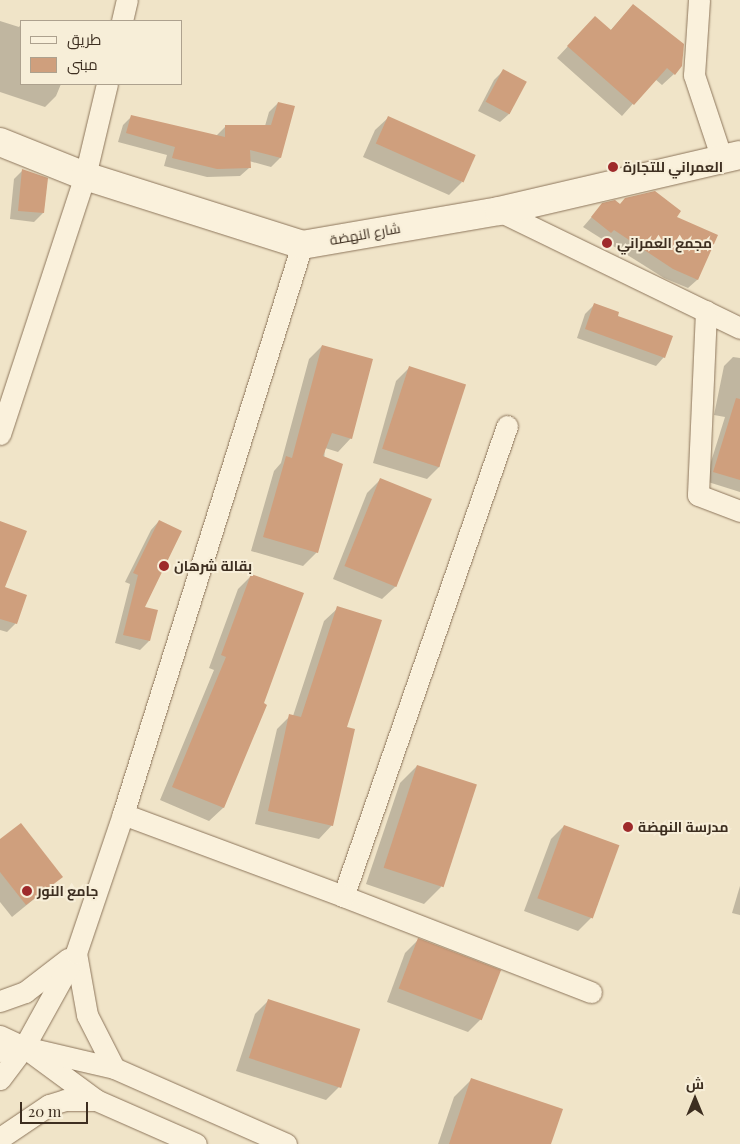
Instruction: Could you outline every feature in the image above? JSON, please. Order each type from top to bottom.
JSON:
[{"type":"street","points":[[122,20],[127,0]]},
{"type":"street","points":[[699,0],[694,75],[731,157]]},
{"type":"street","points":[[0,434],[85,176],[107,85]]},
{"type":"street","name":"شارع النهضة","points":[[0,142],[85,176],[302,245],[499,211],[731,157]]},
{"type":"street","points":[[499,211],[740,328]]},
{"type":"street","points":[[0,1079],[24,1047],[76,953],[123,814],[302,245]]},
{"type":"street","points":[[706,311],[698,495],[740,511]]},
{"type":"street","points":[[343,896],[507,426]]},
{"type":"street","points":[[123,814],[343,896],[591,992]]},
{"type":"street","points":[[0,1001],[25,992],[76,953]]},
{"type":"street","points":[[76,953],[87,1015],[108,1066]]},
{"type":"street","points":[[0,1036],[24,1047],[90,1095],[196,1144]]},
{"type":"street","points":[[0,1051],[24,1047],[108,1066],[286,1144]]},
{"type":"street","points":[[90,1095],[84,1075],[89,1068],[108,1066]]},
{"type":"street","points":[[0,1138],[49,1105],[90,1095]]},
{"type":"building","points":[[633,4],[684,44],[682,66],[675,75],[667,68],[634,105],[567,46],[595,16],[611,30]]},
{"type":"building","points":[[503,69],[527,82],[509,114],[486,102]]},
{"type":"building","points":[[278,102],[295,106],[281,158],[250,150],[251,168],[217,169],[172,158],[175,147],[126,133],[131,115],[225,137],[225,125],[271,125]]},
{"type":"building","points":[[388,116],[476,155],[463,182],[376,143]]},
{"type":"building","points":[[22,169],[48,178],[44,213],[18,211]]},
{"type":"building","points":[[655,191],[681,211],[677,217],[718,235],[698,280],[673,269],[614,230],[611,233],[591,217],[602,203],[615,200],[620,204],[625,198]]},
{"type":"building","points":[[594,303],[619,312],[618,316],[673,336],[665,358],[585,329]]},
{"type":"building","points":[[322,345],[373,359],[352,439],[332,433],[323,456],[343,464],[318,553],[263,537],[286,456],[292,458]]},
{"type":"building","points":[[409,366],[466,385],[439,467],[382,449]]},
{"type":"building","points":[[736,398],[740,399],[740,480],[713,472]]},
{"type":"building","points":[[380,478],[432,499],[396,587],[344,566]]},
{"type":"building","points":[[159,520],[182,531],[145,607],[158,610],[150,641],[123,635],[138,575],[133,573]]},
{"type":"building","points":[[0,521],[27,531],[5,587],[27,595],[17,624],[0,619]]},
{"type":"building","points":[[251,574],[304,593],[264,703],[267,705],[224,808],[172,787],[226,657],[221,655]]},
{"type":"building","points":[[337,606],[382,620],[347,727],[355,729],[333,826],[268,811],[289,714],[301,717]]},
{"type":"building","points":[[417,765],[477,784],[444,887],[384,868]]},
{"type":"building","points":[[21,823],[63,877],[26,905],[0,872],[0,839]]},
{"type":"building","points":[[564,825],[619,845],[593,918],[537,898]]},
{"type":"building","points":[[418,938],[501,970],[482,1020],[399,988]]},
{"type":"building","points":[[268,999],[360,1029],[341,1088],[249,1058]]},
{"type":"building","points":[[471,1078],[563,1109],[551,1144],[449,1144]]},
{"type":"place","name":"العمراني للتجارة","points":[[613,167]]},
{"type":"place","name":"مجمع العمراني","points":[[607,243]]},
{"type":"place","name":"بقالة شرهان","points":[[164,566]]},
{"type":"place","name":"مدرسة النهضة","points":[[628,827]]},
{"type":"place","name":"جامع النور","points":[[27,891]]}]
